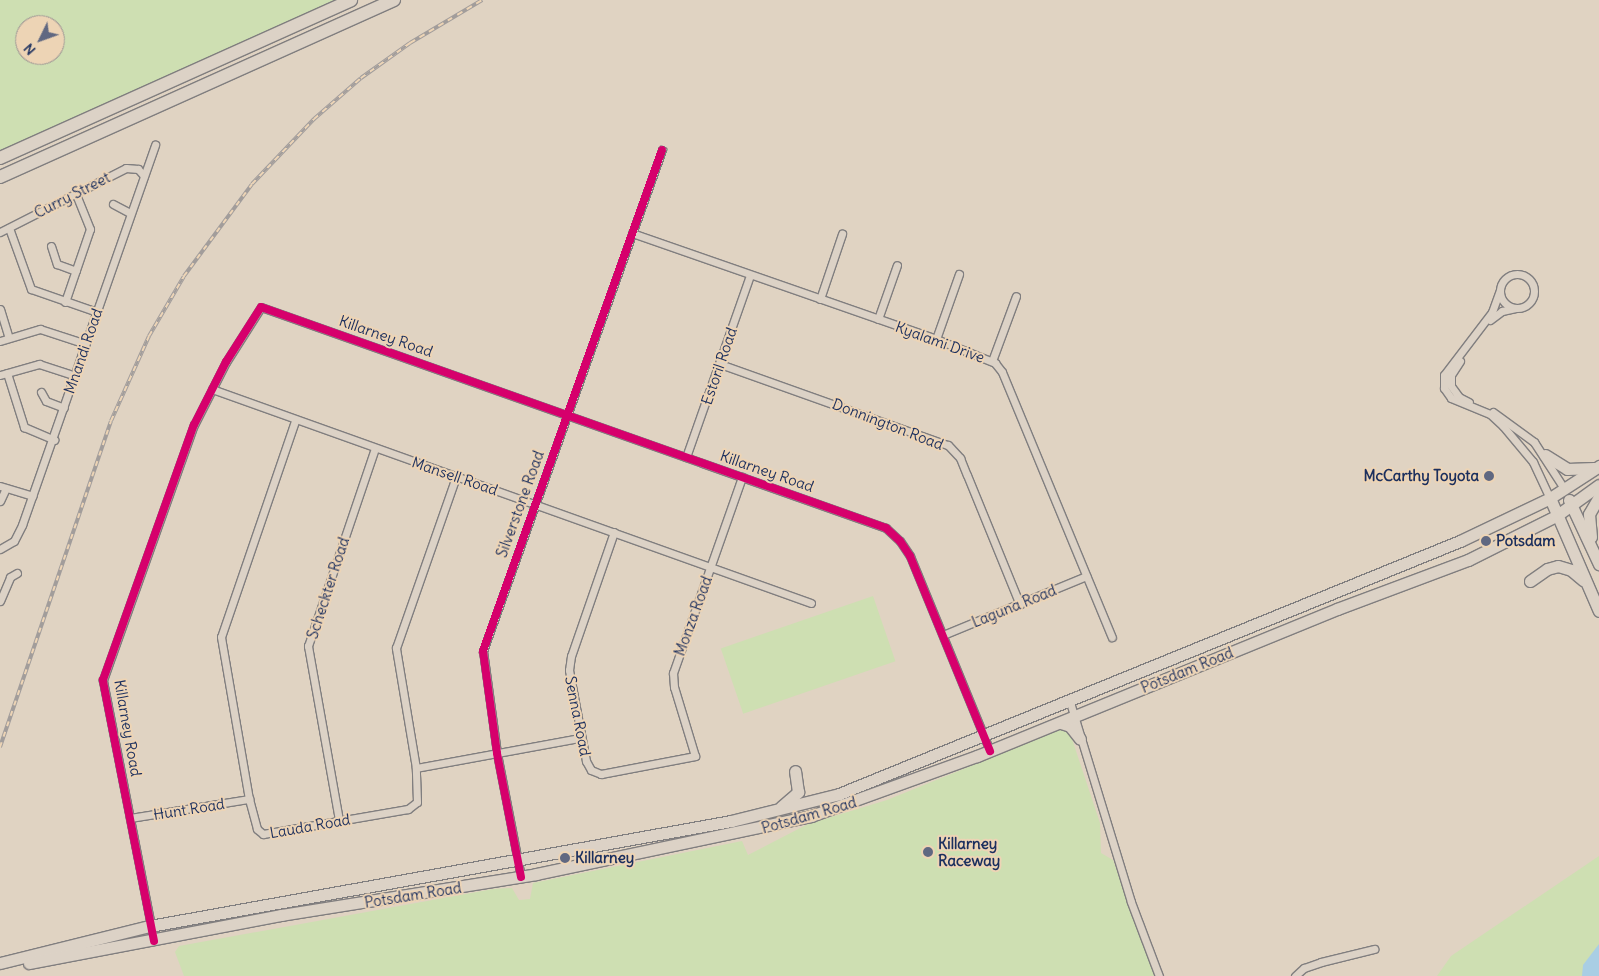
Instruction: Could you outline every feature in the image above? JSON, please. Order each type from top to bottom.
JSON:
[{"type":"highway","points":[[0,158],[351,0]]},
{"type":"highway","points":[[0,176],[394,0]]},
{"type":"main road","points":[[1545,455],[1570,470],[1598,467]]},
{"type":"main road","name":"Potsdam Road","points":[[0,963],[150,926],[383,886],[518,858],[759,815],[867,784],[983,734],[1423,557],[1550,498],[1598,467]]},
{"type":"main road","name":"Potsdam Road","points":[[0,968],[154,941],[281,915],[521,877],[786,823],[864,799],[990,751],[1337,609],[1433,574],[1510,542],[1572,506],[1599,485]]},
{"type":"main road","points":[[1565,490],[1598,562]]},
{"type":"main road","points":[[1598,562],[1588,520],[1591,507],[1599,497]]},
{"type":"main road","points":[[1550,498],[1556,516],[1599,612]]},
{"type":"main road","points":[[1423,557],[1433,574]]},
{"type":"main road","points":[[1530,581],[1547,569],[1558,566],[1571,570],[1586,583]]},
{"type":"main road","points":[[1061,723],[1070,726],[1080,739]]},
{"type":"main road","points":[[759,815],[783,806],[796,796],[799,787],[795,770]]},
{"type":"street","name":"Mnandi Road","points":[[0,549],[14,541],[54,440],[130,213],[155,145]]},
{"type":"street","name":"Silverstone Road","points":[[521,877],[497,753],[482,656],[534,503],[568,415],[662,150]]},
{"type":"street","name":"Curry Street","points":[[0,232],[126,168],[138,169],[144,176]]},
{"type":"street","points":[[65,302],[90,229],[76,194]]},
{"type":"street","points":[[113,204],[130,213]]},
{"type":"street","points":[[9,228],[31,289],[97,312]]},
{"type":"street","name":"Kyalami Drive","points":[[632,233],[936,339],[992,361],[1002,372],[1112,637]]},
{"type":"street","points":[[820,299],[842,234]]},
{"type":"street","points":[[51,246],[57,264],[76,271]]},
{"type":"street","points":[[878,319],[896,265]]},
{"type":"street","points":[[936,339],[959,274]]},
{"type":"street","points":[[1448,389],[1455,368],[1491,318],[1531,300],[1534,290],[1530,280],[1520,274],[1511,275],[1503,281],[1492,312],[1444,375],[1448,389],[1458,402],[1495,418],[1533,462],[1550,498]]},
{"type":"street","name":"Estoril Road","points":[[686,457],[750,275]]},
{"type":"street","points":[[1500,290],[1504,302],[1516,308]]},
{"type":"street","points":[[992,361],[1016,296]]},
{"type":"street","name":"Killarney Road","points":[[154,941],[104,680],[185,445],[212,390],[261,307],[886,528],[900,541],[910,556],[990,751]]},
{"type":"street","points":[[0,310],[9,338]]},
{"type":"street","points":[[0,340],[40,330],[86,344]]},
{"type":"street","points":[[54,440],[24,427],[4,374],[39,364],[75,376]]},
{"type":"street","name":"Donnington Road","points":[[720,364],[948,445],[960,458],[968,474],[1020,604]]},
{"type":"street","points":[[1448,389],[1466,400],[1507,419],[1545,455],[1565,490]]},
{"type":"street","name":"Mansell Road","points":[[212,390],[811,603]]},
{"type":"street","points":[[42,392],[48,402],[64,408]]},
{"type":"street","name":"Lauda Road","points":[[295,421],[221,637],[249,799],[257,829],[263,834],[412,808],[419,798],[416,768],[396,648],[456,477]]},
{"type":"street","name":"Scheckter Road","points":[[339,820],[308,646],[375,448]]},
{"type":"street","name":"Monza Road","points":[[696,756],[674,688],[673,673],[742,477]]},
{"type":"street","points":[[0,501],[3,487],[32,496]]},
{"type":"street","name":"Senna Road","points":[[614,532],[570,662],[579,738],[586,761],[597,773],[696,756]]},
{"type":"street","points":[[0,601],[10,577],[17,573]]},
{"type":"street","name":"Laguna Road","points":[[942,635],[1086,576]]},
{"type":"street","points":[[1069,699],[1131,902],[1159,976]]},
{"type":"street","points":[[416,768],[579,738]]},
{"type":"street","name":"Hunt Road","points":[[130,818],[249,799]]},
{"type":"street","points":[[1296,976],[1304,968],[1321,962],[1374,949]]},
{"type":"green space","points":[[0,0],[336,0],[0,152]]},
{"type":"green space","points":[[873,596],[895,661],[743,714],[721,648]]},
{"type":"green space","name":"Killarney Raceway","points":[[1062,729],[1070,733],[1100,823],[1101,853],[1113,860],[1156,976],[184,976],[175,952],[179,946],[493,889],[512,888],[519,900],[530,899],[533,883],[742,841],[748,855],[808,824],[887,800]]},
{"type":"green space","points":[[1599,856],[1599,976],[1437,976],[1451,956]]},
{"type":"water","points":[[1599,944],[1599,976],[1582,976],[1583,965]]},
{"type":"railway","points":[[0,747],[111,421],[149,336],[184,276],[252,184],[314,119],[361,78],[410,43],[482,0]]},
{"type":"cycle path","points":[[521,877],[497,753],[483,651],[662,150]]},
{"type":"cycle path","points":[[154,941],[103,680],[194,425],[226,362],[261,307],[886,528],[900,541],[910,556],[990,751]]},
{"type":"place","name":"McCarthy Toyota","points":[[1489,476]]},
{"type":"place","name":"Potsdam","points":[[1486,541]]},
{"type":"place","name":"Killarney Raceway","points":[[928,852]]},
{"type":"place","name":"Killarney","points":[[565,858]]}]
